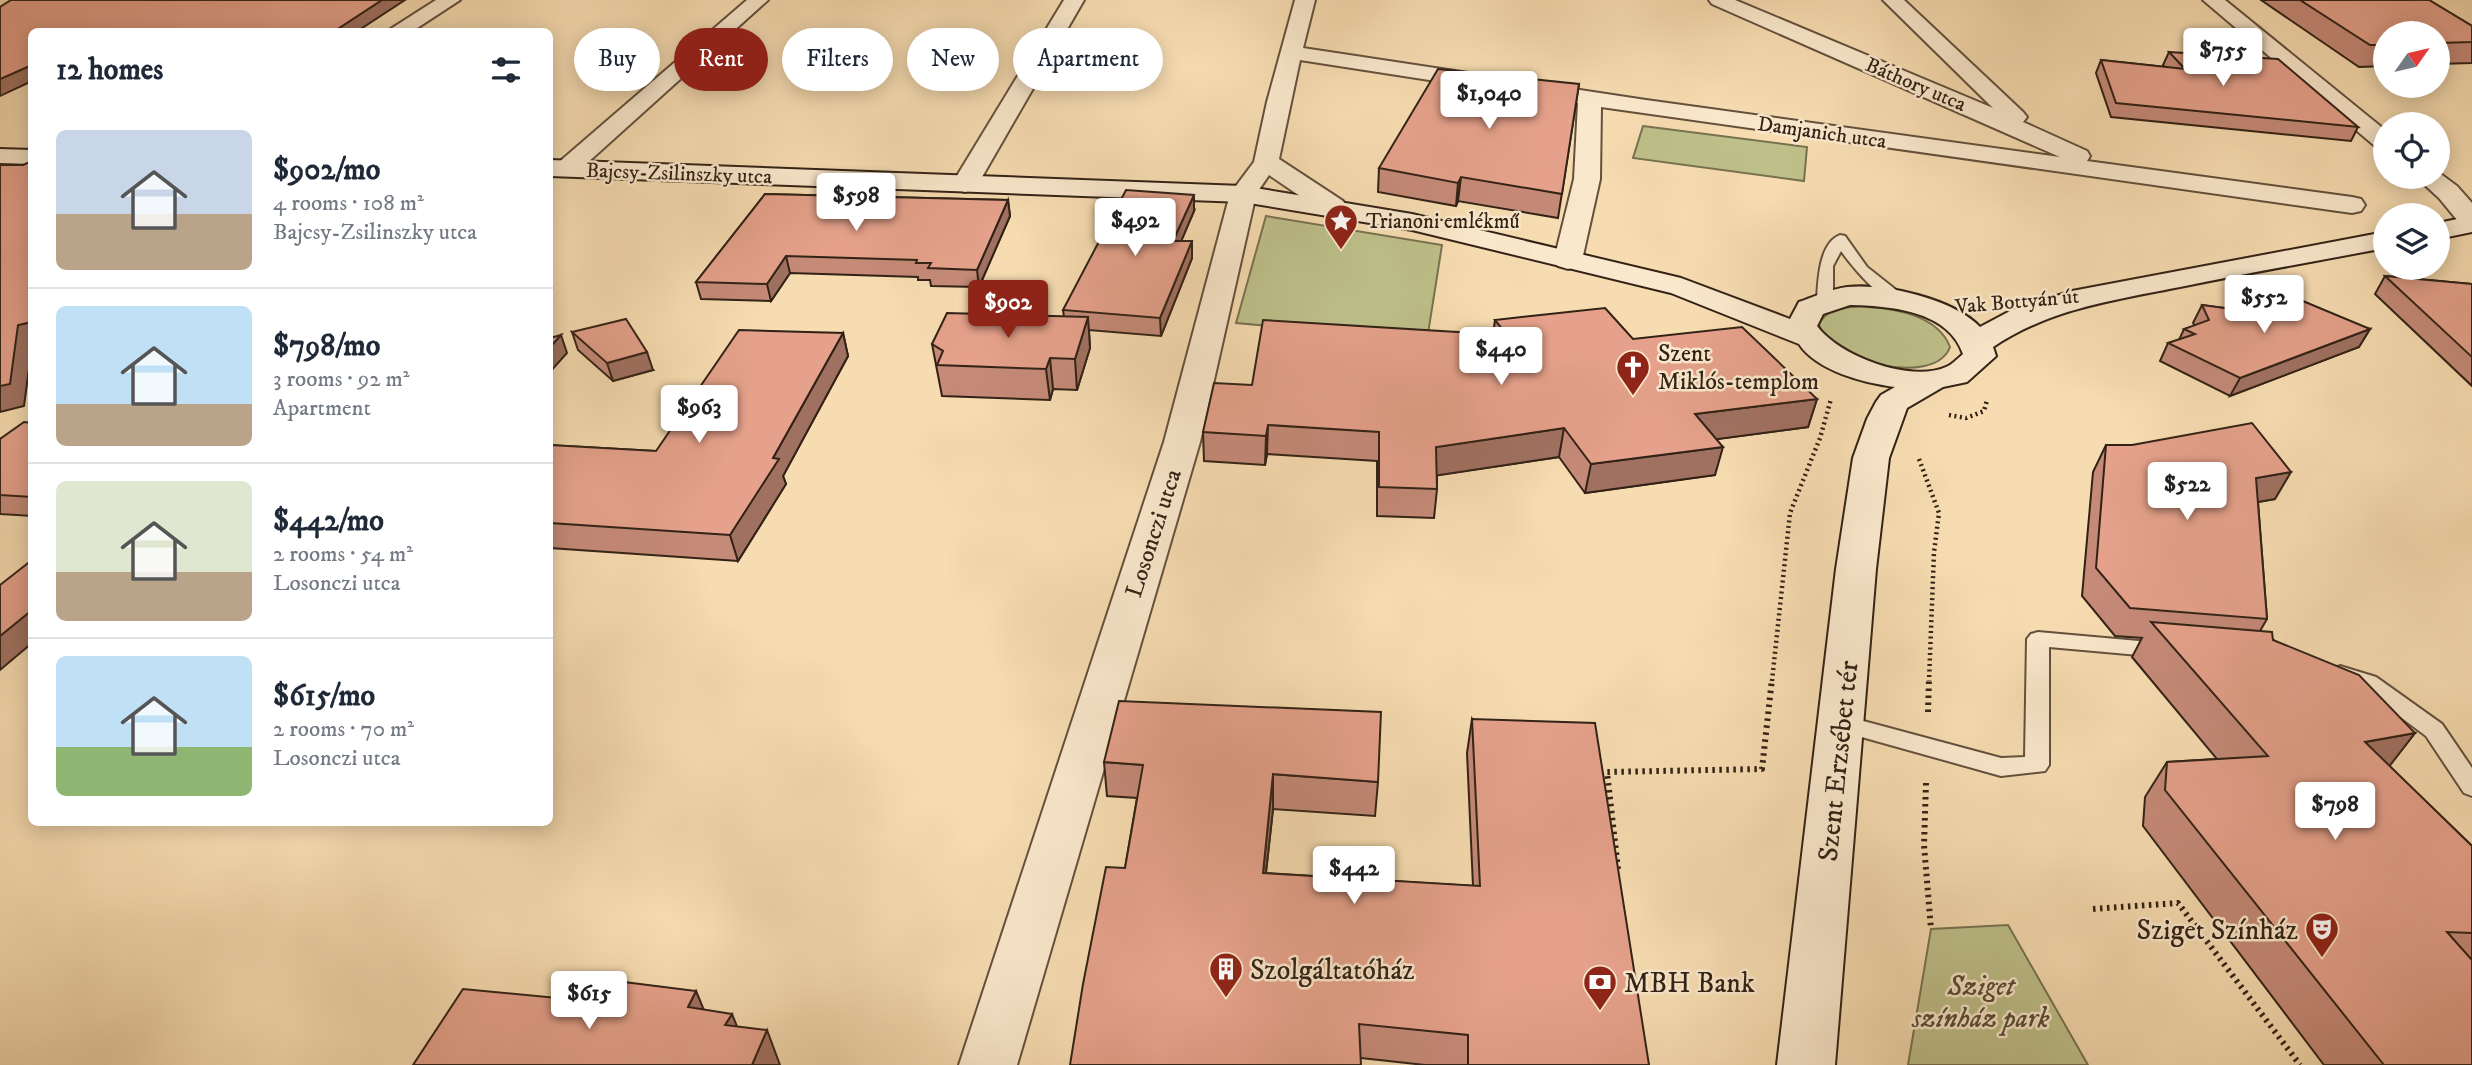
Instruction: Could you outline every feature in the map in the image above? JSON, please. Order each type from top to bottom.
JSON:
[{"type":"street","points":[[403,28],[450,0]]},
{"type":"street","points":[[558,168],[758,0]]},
{"type":"street","points":[[965,184],[1074,0]]},
{"type":"street","name":"Losonczi utca","points":[[988,1065],[1182,442],[1241,204],[1266,162],[1278,102],[1305,0]]},
{"type":"street","name":"Báthory utca","points":[[1718,0],[2035,136],[2112,173]]},
{"type":"street","points":[[1893,0],[2035,136]]},
{"type":"street","points":[[2213,0],[2373,132]]},
{"type":"street","name":"Damjanich utca","points":[[1292,53],[2112,173],[2352,205]]},
{"type":"street","points":[[1568,260],[1587,179],[1590,98]]},
{"type":"street","points":[[0,156],[28,157]]},
{"type":"street","points":[[1266,162],[1334,207]]},
{"type":"street","name":"Bajcsy-Zsilinszky utca","points":[[558,168],[965,184],[1241,204],[1334,207],[1412,222],[1681,287],[1813,315]]},
{"type":"street","points":[[2445,189],[2472,223],[2450,228]]},
{"type":"street","name":"Vak Bottyán út","points":[[1978,343],[2010,322],[2052,305],[2373,242]]},
{"type":"street","name":"Vak Bottyán út","points":[[1930,309],[2105,293]]},
{"type":"street","points":[[1813,315],[1873,296],[1900,300],[1952,319],[1978,343]]},
{"type":"street","name":"Szent Erzsébet tér","points":[[1813,315],[1814,346],[1847,365],[1874,374],[1903,379],[1932,380],[1956,376],[1973,368],[1980,356],[1978,343]]},
{"type":"street","name":"Szent Erzsébet tér","points":[[1847,365],[1861,397],[1871,458]]},
{"type":"street","name":"Szent Erzsébet tér","points":[[1806,1065],[1856,569],[1871,458],[1884,419],[1893,402],[1932,380]]},
{"type":"lane","points":[[1813,315],[1826,266],[1840,239],[1863,270],[1900,300]]},
{"type":"lane","points":[[1841,723],[2001,767],[2037,765],[2038,639],[2186,652]]},
{"type":"lane","points":[[2319,668],[2368,682],[2434,730],[2472,787]]},
{"type":"path","points":[[1619,882],[1607,772],[1762,769],[1790,513],[1820,438],[1833,391],[1861,397]]},
{"type":"path","points":[[1917,455],[1939,513],[1934,552],[1924,845],[1931,929]]},
{"type":"path","points":[[2093,909],[2178,903],[2300,1065]]},
{"type":"green space","points":[[1643,126],[1807,147],[1804,181],[1633,158]]},
{"type":"green space","points":[[1266,216],[1442,245],[1427,340],[1236,323]]},
{"type":"green space","points":[[1865,306],[1902,312],[1926,321],[1944,336],[1950,347],[1940,359],[1924,366],[1904,368],[1860,359],[1827,338],[1819,324],[1833,311]]},
{"type":"green space","name":"Sziget színház park","points":[[2008,925],[2088,1065],[1908,1065],[1931,929]]},
{"type":"building","points":[[11,0],[382,0],[339,28],[28,28],[28,67],[0,79],[0,7]]},
{"type":"building","points":[[2300,0],[2429,0],[2472,26],[2472,42],[2450,43],[2450,21],[2373,21],[2373,45]]},
{"type":"building","points":[[2169,52],[2278,59],[2358,127],[2116,103],[2101,60],[2185,69]]},
{"type":"building","points":[[1438,69],[1579,84],[1562,194],[1461,177],[1458,183],[1379,168]]},
{"type":"building","points":[[28,163],[28,323],[18,325],[10,384],[0,386],[0,165]]},
{"type":"building","points":[[1126,190],[1194,195],[1173,241],[1192,241],[1160,318],[1063,310]]},
{"type":"building","points":[[765,194],[1008,200],[977,270],[928,268],[931,263],[916,263],[917,260],[786,256],[767,284],[696,282]]},
{"type":"building","points":[[2389,280],[2472,284],[2472,357]]},
{"type":"building","points":[[2298,299],[2370,329],[2240,378],[2168,343],[2195,334],[2184,329],[2209,320],[2202,305],[2239,310],[2265,302],[2276,306]]},
{"type":"building","points":[[1605,308],[1633,339],[1742,327],[1817,399],[1695,414],[1723,447],[1591,464],[1564,428],[1436,447],[1437,489],[1379,487],[1379,432],[1268,425],[1266,436],[1203,432],[1214,383],[1252,385],[1263,320],[1507,335],[1495,320]]},
{"type":"building","points":[[947,313],[1088,317],[1075,359],[1050,358],[1046,369],[937,365],[943,351],[932,344]]},
{"type":"building","points":[[626,319],[647,352],[607,363],[572,332]]},
{"type":"building","points":[[739,330],[843,333],[773,458],[779,459],[730,535],[553,523],[553,445],[656,451]]},
{"type":"building","points":[[24,422],[28,422],[28,497],[0,495],[0,439]]},
{"type":"building","points":[[2252,423],[2291,472],[2256,478],[2267,619],[2130,608],[2096,568],[2106,445],[2132,445]]},
{"type":"building","points":[[28,563],[28,613],[0,636],[0,585]]},
{"type":"building","points":[[2151,622],[2272,632],[2273,640],[2359,675],[2415,733],[2365,742],[2472,846],[2472,933],[2447,932],[2472,960],[2472,1065],[2384,1065],[2165,790],[2167,762],[2268,756]]},
{"type":"building","points":[[1119,701],[1381,712],[1378,782],[1273,774],[1263,873],[1480,886],[1472,719],[1595,723],[1649,1065],[1468,1065],[1468,1035],[1359,1024],[1361,1065],[1070,1065],[1106,867],[1125,868],[1143,765],[1104,762]]},
{"type":"building","points":[[624,982],[696,991],[688,1007],[732,1014],[725,1025],[767,1030],[752,1065],[413,1065],[463,989],[578,1000],[582,993],[613,999]]},
{"type":"place","name":"Trianoni emlékmű","points":[[1341,251]]},
{"type":"place","name":"Szent Miklós-templom","points":[[1633,397]]},
{"type":"place","name":"Sziget Színház","points":[[2322,959]]},
{"type":"place","name":"Szolgáltatóház","points":[[1226,999]]},
{"type":"place","name":"MBH Bank","points":[[1600,1012]]}]
